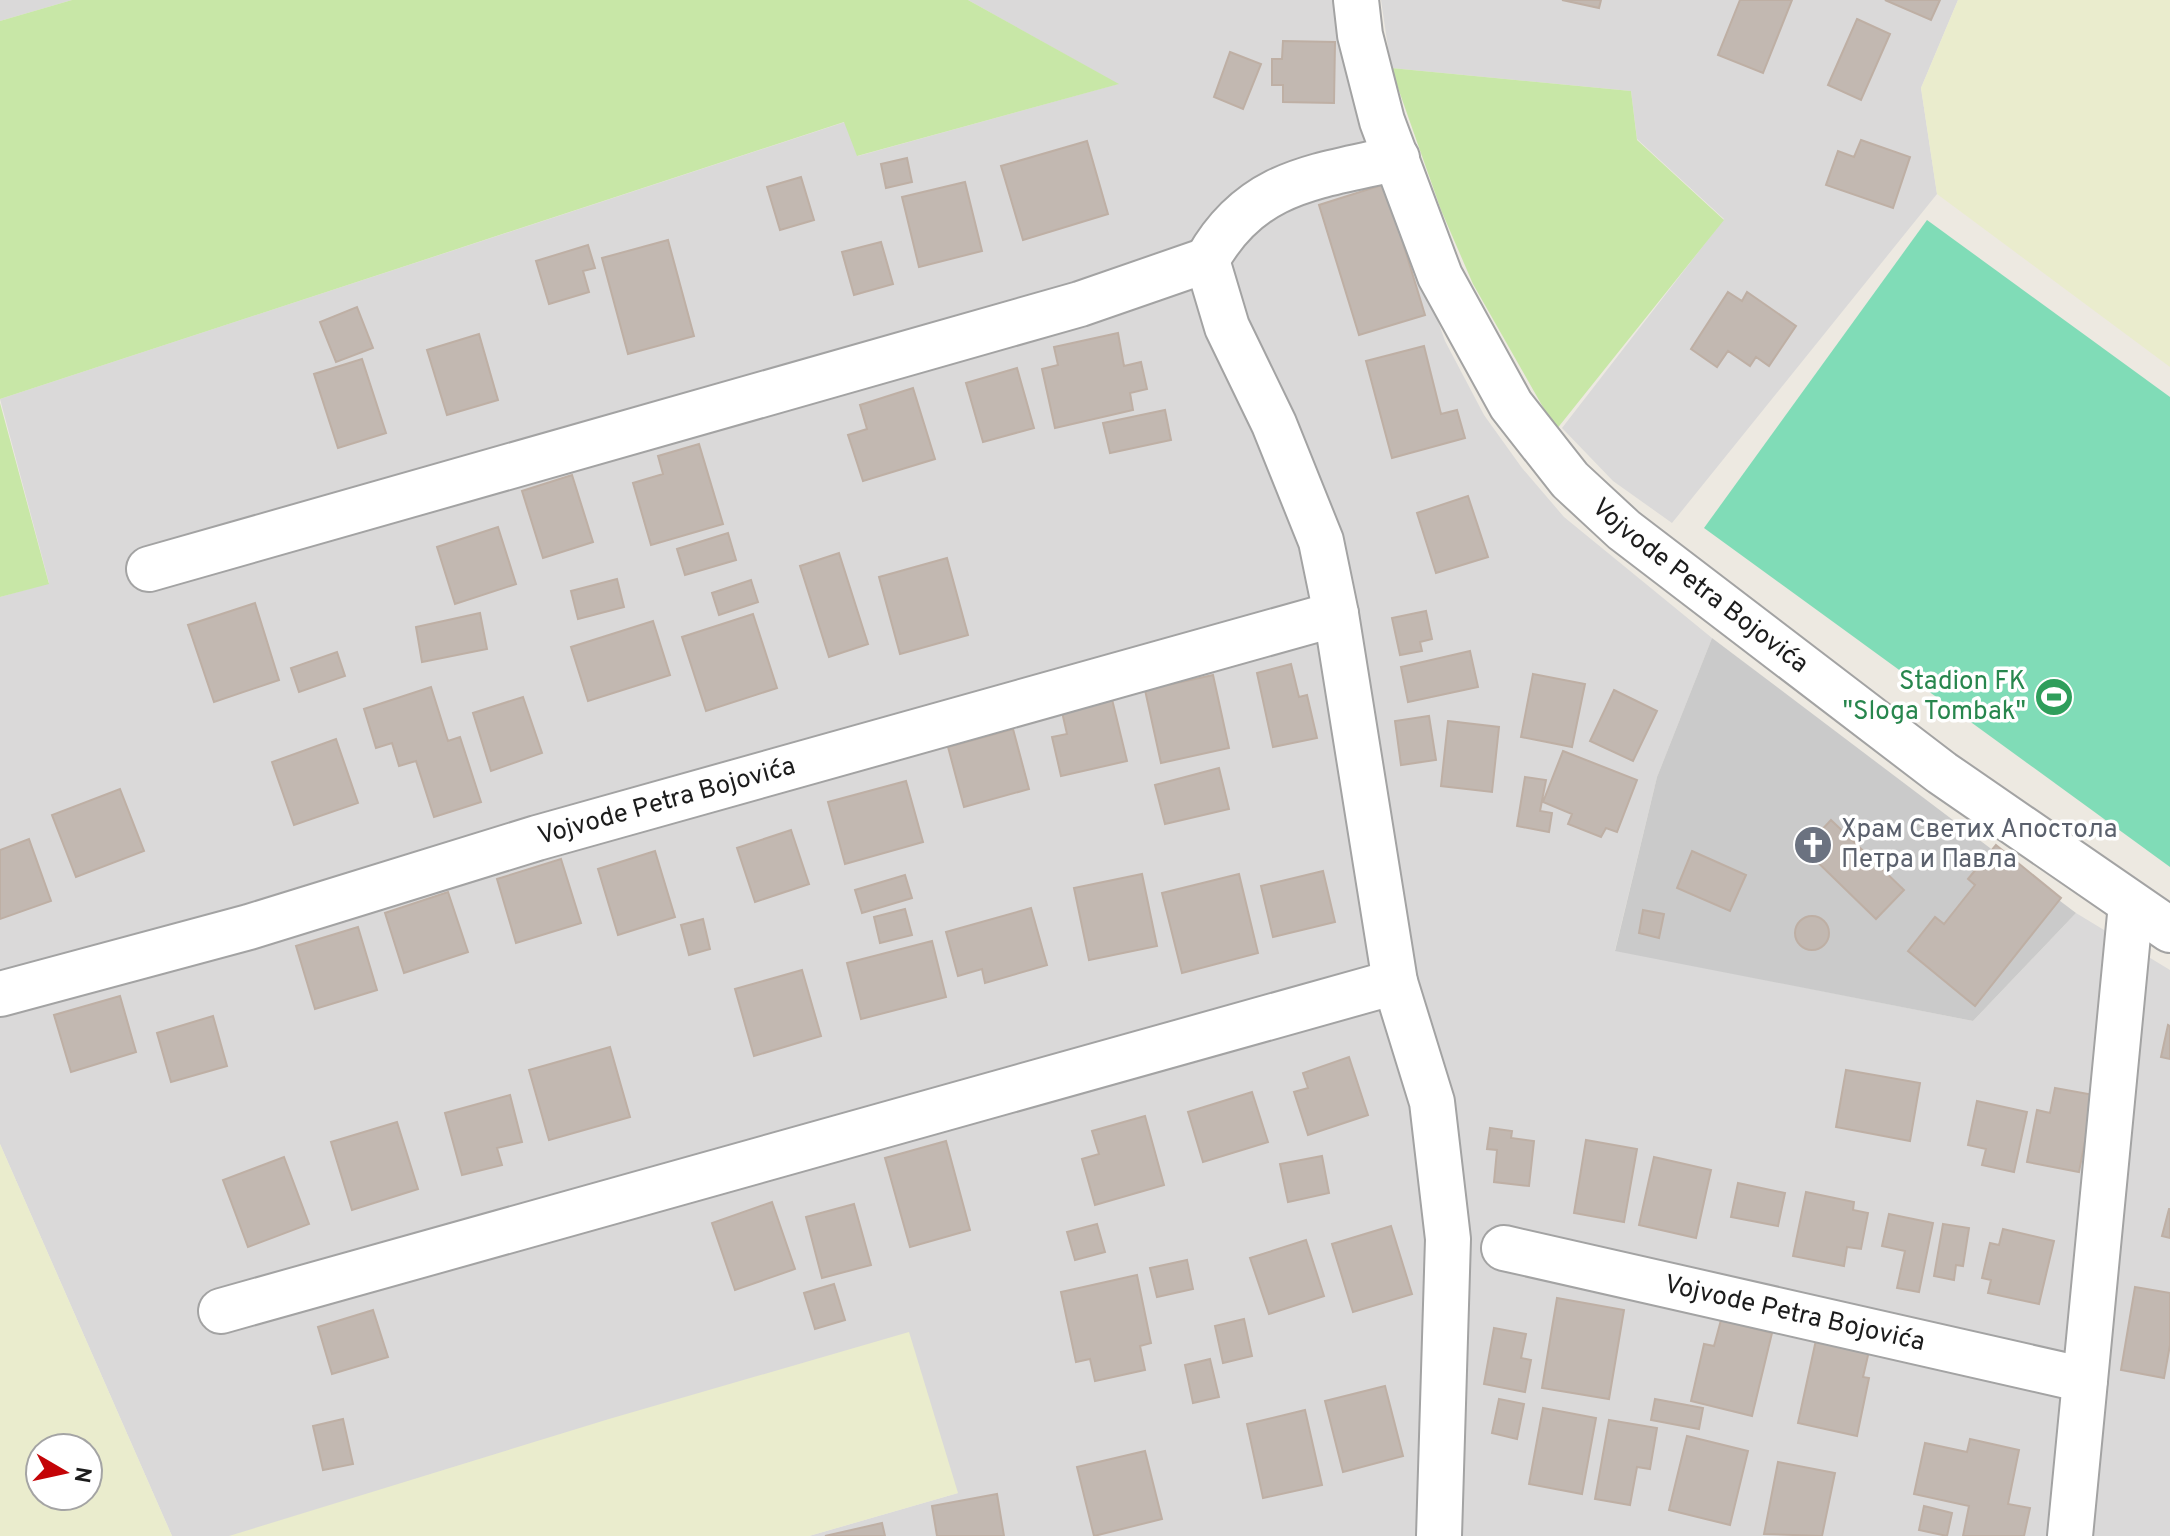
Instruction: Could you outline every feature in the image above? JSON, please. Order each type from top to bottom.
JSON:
[{"type":"street","name":"Vojvode Petra Bojovića","points":[[1356,0],[1360,35],[1382,121],[1440,276],[1511,405],[1570,480],[1624,530],[1929,763],[2170,930]]},
{"type":"street","points":[[149,569],[1080,304],[1207,260],[1221,236],[1264,195],[1292,182],[1397,158]]},
{"type":"street","points":[[1207,260],[1227,327],[1274,424],[1321,541],[1336,614],[1395,982],[1432,1102],[1448,1239],[1439,1536]]},
{"type":"street","name":"Vojvode Petra Bojovića","points":[[0,994],[249,927],[537,838],[1336,614]]},
{"type":"street","points":[[2070,1536],[2131,904]]},
{"type":"street","points":[[221,1311],[1395,982]]},
{"type":"street","name":"Vojvode Petra Bojovića","points":[[1504,1248],[2085,1380]]},
{"type":"shaded area","points":[[0,0],[72,0],[0,21]]},
{"type":"shaded area","points":[[968,0],[1342,0],[1388,180],[1445,341],[1484,415],[1522,468],[1564,517],[1712,638],[1657,777],[1615,950],[1973,1021],[2076,913],[2170,970],[2170,1536],[809,1536],[958,1493],[229,1536],[172,1536],[0,1144],[0,597],[49,583],[0,399],[845,122],[858,156],[1118,84]]},
{"type":"shaded area","points":[[1381,0],[1958,0],[1921,88],[1937,194],[1672,523],[1613,481],[1562,428],[1724,219],[1637,139],[1631,91],[1391,68]]},
{"type":"shaded area","name":"Храм Светих Апостола Петра и Павла","points":[[1712,638],[2076,913],[1973,1021],[1615,951],[1657,777]]},
{"type":"green space","points":[[72,0],[968,0],[1119,84],[857,156],[844,122],[0,399],[0,21]]},
{"type":"green space","points":[[1958,0],[2170,0],[2170,367],[1937,194],[1921,88]]},
{"type":"green space","points":[[1391,68],[1631,91],[1637,140],[1724,220],[1556,430],[1473,284],[1441,210]]},
{"type":"green space","name":"Stadion FK \"Sloga Tombak\"","points":[[1927,220],[2170,397],[2170,867],[1704,528]]},
{"type":"green space","points":[[0,403],[49,584],[0,597]]},
{"type":"green space","points":[[0,1144],[172,1536],[0,1536]]},
{"type":"green space","points":[[909,1332],[958,1493],[809,1536],[229,1536],[609,1419]]},
{"type":"building","points":[[1562,0],[1601,0],[1599,8]]},
{"type":"building","points":[[1740,0],[1792,0],[1763,73],[1718,55]]},
{"type":"building","points":[[1885,0],[1940,0],[1931,20]]},
{"type":"building","points":[[1857,19],[1890,34],[1861,100],[1828,85]]},
{"type":"building","points":[[1283,41],[1335,42],[1334,103],[1283,102],[1283,85],[1272,85],[1272,59],[1282,59]]},
{"type":"building","points":[[1230,52],[1261,64],[1243,109],[1214,97]]},
{"type":"building","points":[[1861,140],[1910,157],[1893,208],[1826,185],[1838,151],[1854,157]]},
{"type":"building","points":[[1087,141],[1108,214],[1023,240],[1001,166]]},
{"type":"building","points":[[907,158],[912,182],[886,188],[881,164]]},
{"type":"building","points":[[801,177],[814,220],[780,230],[767,187]]},
{"type":"building","points":[[965,182],[982,251],[919,267],[902,197]]},
{"type":"building","points":[[1385,184],[1425,315],[1359,335],[1319,205]]},
{"type":"building","points":[[668,240],[694,336],[628,354],[602,258]]},
{"type":"building","points":[[881,242],[893,284],[854,295],[842,252]]},
{"type":"building","points":[[588,245],[595,268],[583,271],[589,292],[549,304],[536,261]]},
{"type":"building","points":[[1728,292],[1742,301],[1747,292],[1796,326],[1769,366],[1756,357],[1750,366],[1728,351],[1717,367],[1691,349]]},
{"type":"building","points":[[357,307],[373,348],[336,362],[320,322]]},
{"type":"building","points":[[1118,333],[1124,366],[1141,362],[1147,389],[1130,393],[1133,410],[1055,428],[1042,369],[1058,365],[1054,347]]},
{"type":"building","points":[[479,334],[498,400],[447,415],[427,350]]},
{"type":"building","points":[[1424,346],[1441,414],[1457,410],[1465,438],[1392,458],[1366,361]]},
{"type":"building","points":[[362,359],[386,433],[338,448],[314,374]]},
{"type":"building","points":[[1017,368],[1034,428],[983,442],[966,383]]},
{"type":"building","points":[[913,388],[935,459],[863,481],[848,435],[867,429],[860,405]]},
{"type":"building","points":[[1165,410],[1171,440],[1110,453],[1103,423]]},
{"type":"building","points":[[699,444],[723,524],[651,545],[633,483],[663,474],[658,456]]},
{"type":"building","points":[[572,475],[593,542],[543,558],[522,491]]},
{"type":"building","points":[[1468,496],[1488,557],[1436,573],[1417,513]]},
{"type":"building","points":[[498,527],[516,584],[455,604],[437,547]]},
{"type":"building","points":[[728,533],[736,560],[685,575],[677,549]]},
{"type":"building","points":[[839,553],[868,644],[829,657],[800,566]]},
{"type":"building","points":[[947,558],[968,635],[900,654],[879,577]]},
{"type":"building","points":[[617,579],[624,607],[578,619],[571,591]]},
{"type":"building","points":[[751,580],[758,602],[719,615],[712,593]]},
{"type":"building","points":[[255,603],[279,680],[214,702],[188,625]]},
{"type":"building","points":[[1426,611],[1432,639],[1420,642],[1422,651],[1400,655],[1392,618]]},
{"type":"building","points":[[480,613],[487,649],[422,662],[416,627]]},
{"type":"building","points":[[753,614],[777,688],[706,711],[682,637]]},
{"type":"building","points":[[653,621],[670,675],[588,701],[571,647]]},
{"type":"building","points":[[1470,651],[1478,687],[1408,702],[1401,667]]},
{"type":"building","points":[[337,652],[345,676],[299,692],[291,668]]},
{"type":"building","points":[[1291,664],[1299,697],[1307,695],[1317,738],[1273,747],[1257,673]]},
{"type":"building","points":[[1533,674],[1585,684],[1572,747],[1521,737]]},
{"type":"building","points":[[1213,675],[1229,748],[1161,763],[1145,690]]},
{"type":"building","points":[[431,687],[448,741],[460,737],[481,802],[434,817],[416,761],[399,766],[392,743],[376,748],[364,709]]},
{"type":"building","points":[[1614,690],[1657,711],[1633,761],[1590,741]]},
{"type":"building","points":[[1110,691],[1127,761],[1061,776],[1052,737],[1067,734],[1060,703]]},
{"type":"building","points":[[523,697],[542,753],[491,771],[473,713]]},
{"type":"building","points":[[1429,716],[1436,760],[1401,765],[1395,721]]},
{"type":"building","points":[[1448,721],[1499,727],[1492,792],[1441,786]]},
{"type":"building","points":[[1013,729],[1029,789],[964,807],[948,747]]},
{"type":"building","points":[[336,739],[358,803],[294,825],[272,762]]},
{"type":"building","points":[[1563,751],[1637,780],[1617,832],[1606,828],[1601,837],[1568,824],[1572,814],[1543,802]]},
{"type":"building","points":[[1219,768],[1229,809],[1165,824],[1155,785]]},
{"type":"building","points":[[1525,777],[1546,780],[1540,811],[1552,813],[1549,832],[1517,826]]},
{"type":"building","points":[[906,781],[923,842],[845,864],[828,802]]},
{"type":"building","points":[[120,789],[144,851],[76,877],[52,815]]},
{"type":"building","points":[[1831,820],[1904,890],[1876,919],[1804,849]]},
{"type":"building","points":[[791,830],[809,884],[755,902],[737,848]]},
{"type":"building","points":[[29,839],[51,901],[0,919],[0,850]]},
{"type":"building","points":[[1996,845],[2061,898],[1975,1006],[1908,951],[1935,917],[1944,924],[1975,885],[1968,879]]},
{"type":"building","points":[[655,851],[675,917],[618,935],[598,869]]},
{"type":"building","points":[[1692,851],[1746,875],[1730,911],[1677,888]]},
{"type":"building","points":[[561,859],[581,923],[516,943],[497,879]]},
{"type":"building","points":[[1323,871],[1335,922],[1273,937],[1261,886]]},
{"type":"building","points":[[1142,874],[1157,946],[1089,960],[1074,888]]},
{"type":"building","points":[[1239,874],[1258,953],[1182,973],[1162,893]]},
{"type":"building","points":[[905,875],[912,898],[862,913],[855,890]]},
{"type":"building","points":[[448,892],[468,952],[404,973],[385,913]]},
{"type":"building","points":[[1031,908],[1047,965],[985,983],[982,969],[958,976],[946,932]]},
{"type":"building","points":[[905,909],[912,935],[880,943],[874,917]]},
{"type":"building","points":[[1643,910],[1664,914],[1659,938],[1639,933]]},
{"type":"building","points":[[1812,916],[1824,921],[1829,933],[1824,945],[1812,950],[1800,945],[1795,933],[1800,921]]},
{"type":"building","points":[[703,919],[710,949],[689,955],[681,925]]},
{"type":"building","points":[[358,927],[377,990],[315,1009],[296,946]]},
{"type":"building","points":[[932,941],[946,997],[861,1019],[847,963]]},
{"type":"building","points":[[802,970],[821,1036],[754,1056],[735,989]]},
{"type":"building","points":[[120,996],[136,1052],[71,1072],[54,1015]]},
{"type":"building","points":[[213,1016],[227,1066],[171,1082],[157,1033]]},
{"type":"building","points":[[2170,1026],[2170,1059],[2161,1057]]},
{"type":"building","points":[[610,1047],[630,1117],[549,1140],[529,1070]]},
{"type":"building","points":[[1349,1057],[1368,1115],[1308,1135],[1294,1092],[1308,1088],[1303,1073]]},
{"type":"building","points":[[1846,1070],[1920,1083],[1910,1141],[1836,1127]]},
{"type":"building","points":[[2055,1088],[2094,1095],[2079,1172],[2027,1162],[2037,1110],[2050,1113]]},
{"type":"building","points":[[1252,1092],[1268,1142],[1203,1162],[1188,1112]]},
{"type":"building","points":[[510,1095],[522,1142],[497,1148],[502,1165],[462,1175],[445,1113]]},
{"type":"building","points":[[1977,1101],[2027,1112],[2014,1172],[1982,1165],[1986,1149],[1968,1145]]},
{"type":"building","points":[[1145,1116],[1164,1185],[1095,1205],[1082,1159],[1099,1154],[1092,1131]]},
{"type":"building","points":[[397,1122],[418,1189],[352,1210],[331,1142]]},
{"type":"building","points":[[1490,1128],[1512,1131],[1511,1138],[1534,1141],[1529,1186],[1494,1182],[1497,1150],[1487,1149]]},
{"type":"building","points":[[1586,1140],[1637,1149],[1624,1222],[1574,1213]]},
{"type":"building","points":[[946,1141],[970,1230],[910,1247],[885,1158]]},
{"type":"building","points":[[1322,1156],[1329,1193],[1288,1202],[1280,1164]]},
{"type":"building","points":[[284,1157],[309,1224],[248,1247],[223,1180]]},
{"type":"building","points":[[1654,1157],[1711,1170],[1696,1238],[1639,1225]]},
{"type":"building","points":[[1738,1183],[1785,1193],[1778,1226],[1731,1217]]},
{"type":"building","points":[[1806,1192],[1854,1202],[1853,1210],[1868,1213],[1861,1249],[1847,1247],[1844,1266],[1793,1256]]},
{"type":"building","points":[[772,1202],[795,1269],[735,1290],[712,1223]]},
{"type":"building","points":[[854,1204],[871,1265],[822,1278],[806,1217]]},
{"type":"building","points":[[2170,1209],[2170,1238],[2162,1236]]},
{"type":"building","points":[[1889,1214],[1933,1223],[1919,1292],[1897,1288],[1905,1251],[1882,1246]]},
{"type":"building","points":[[1097,1224],[1105,1252],[1075,1260],[1067,1232]]},
{"type":"building","points":[[1943,1224],[1969,1228],[1963,1266],[1956,1265],[1954,1280],[1934,1276]]},
{"type":"building","points":[[1391,1226],[1412,1294],[1353,1312],[1332,1244]]},
{"type":"building","points":[[2003,1229],[2054,1241],[2039,1304],[1988,1293],[1991,1280],[1982,1278],[1990,1243],[1999,1245]]},
{"type":"building","points":[[1306,1240],[1324,1296],[1269,1314],[1250,1258]]},
{"type":"building","points":[[1187,1260],[1193,1289],[1157,1297],[1150,1268]]},
{"type":"building","points":[[1137,1275],[1151,1343],[1140,1346],[1145,1370],[1095,1381],[1090,1359],[1076,1362],[1061,1292]]},
{"type":"building","points":[[834,1284],[845,1320],[815,1329],[804,1293]]},
{"type":"building","points":[[2135,1287],[2170,1293],[2170,1345],[2164,1378],[2121,1370]]},
{"type":"building","points":[[1557,1298],[1624,1310],[1609,1399],[1542,1388]]},
{"type":"building","points":[[373,1310],[388,1357],[332,1374],[318,1327]]},
{"type":"building","points":[[1244,1319],[1252,1356],[1223,1363],[1215,1326]]},
{"type":"building","points":[[1721,1320],[1772,1333],[1752,1416],[1691,1401],[1704,1344],[1714,1346]]},
{"type":"building","points":[[1494,1328],[1526,1334],[1521,1358],[1531,1360],[1525,1392],[1484,1384]]},
{"type":"building","points":[[1816,1340],[1869,1351],[1863,1377],[1869,1378],[1857,1436],[1798,1423]]},
{"type":"building","points":[[1210,1359],[1219,1397],[1193,1403],[1185,1365]]},
{"type":"building","points":[[1385,1386],[1403,1456],[1343,1472],[1325,1401]]},
{"type":"building","points":[[1499,1399],[1524,1404],[1517,1439],[1492,1433]]},
{"type":"building","points":[[1655,1399],[1703,1408],[1699,1429],[1651,1420]]},
{"type":"building","points":[[1543,1408],[1596,1418],[1582,1494],[1529,1484]]},
{"type":"building","points":[[1305,1410],[1322,1485],[1263,1498],[1247,1424]]},
{"type":"building","points":[[343,1419],[353,1464],[323,1470],[313,1426]]},
{"type":"building","points":[[1609,1420],[1657,1428],[1650,1469],[1637,1467],[1630,1505],[1595,1499]]},
{"type":"building","points":[[1687,1436],[1748,1451],[1730,1525],[1669,1510]]},
{"type":"building","points":[[1970,1439],[2019,1450],[2008,1504],[2030,1508],[2024,1536],[1963,1536],[1969,1506],[1914,1494],[1925,1443],[1967,1452]]},
{"type":"building","points":[[1145,1451],[1162,1519],[1094,1536],[1077,1467]]},
{"type":"building","points":[[1778,1462],[1835,1473],[1822,1536],[1764,1534]]},
{"type":"building","points":[[997,1494],[1004,1536],[937,1536],[932,1506]]},
{"type":"building","points":[[1924,1506],[1952,1513],[1947,1536],[1919,1530]]},
{"type":"building","points":[[882,1523],[885,1536],[825,1536]]},
{"type":"place","name":"Stadion FK \"Sloga Tombak\"","points":[[2054,697]]},
{"type":"place","name":"Храм Светих Апостола Петра и Павла","points":[[1813,845]]}]
